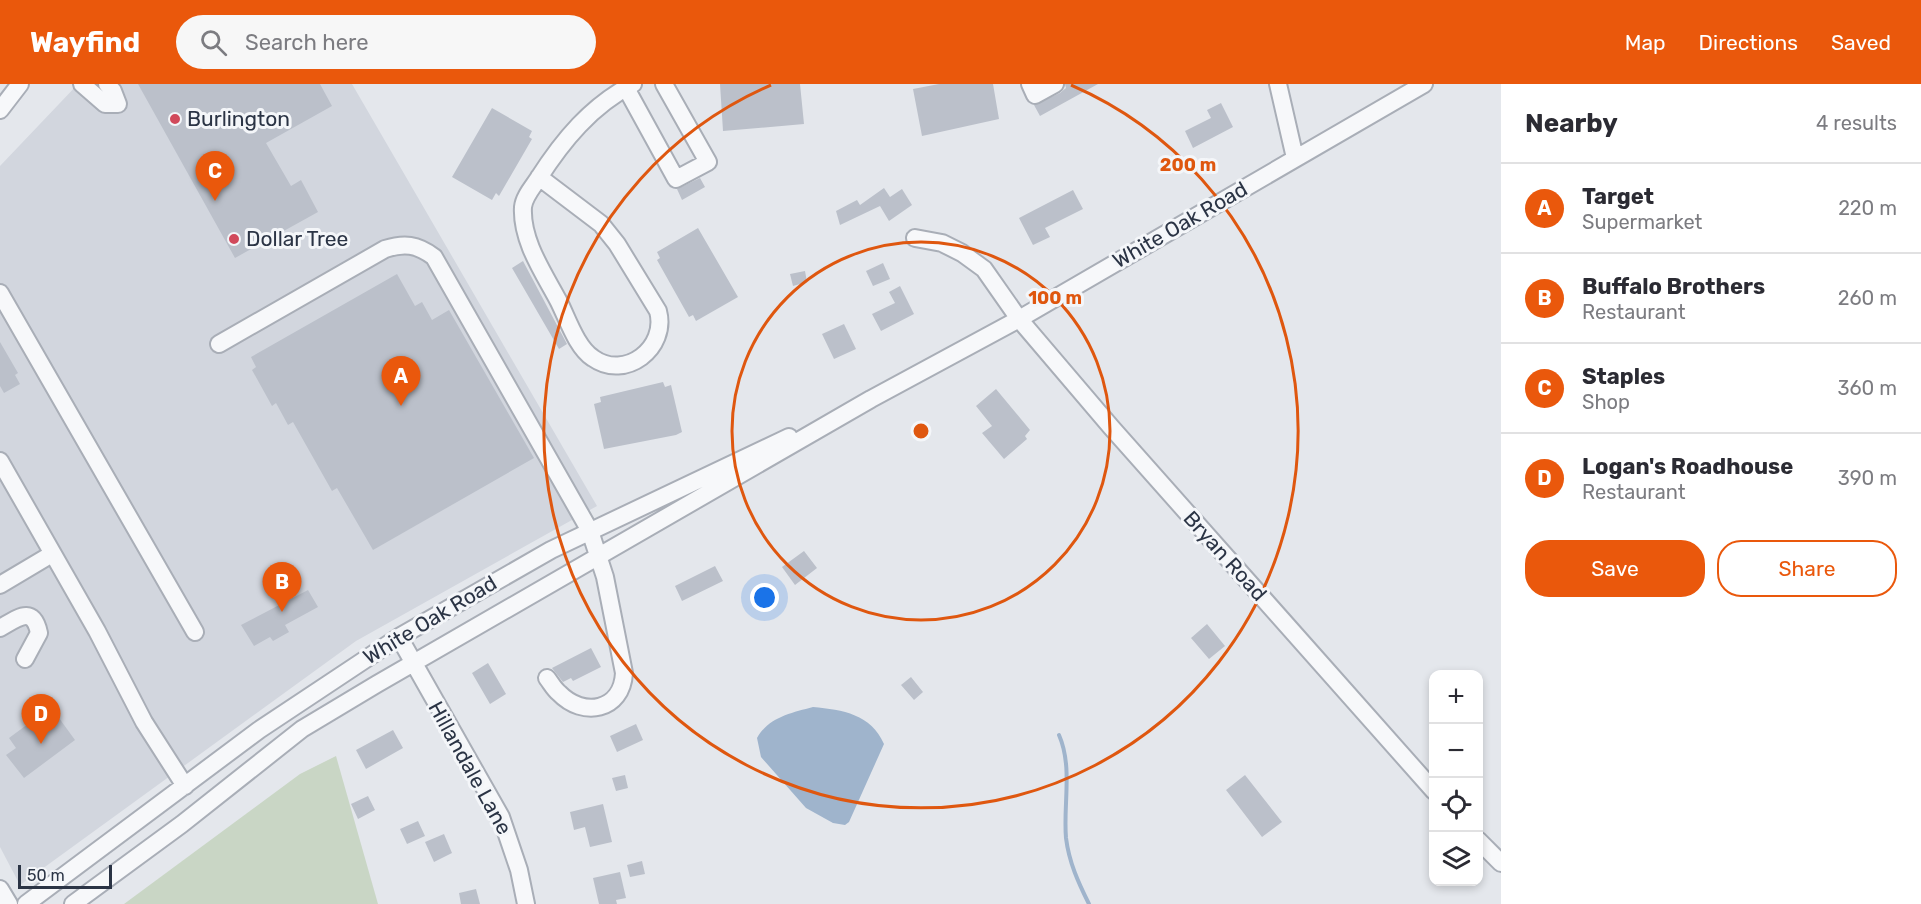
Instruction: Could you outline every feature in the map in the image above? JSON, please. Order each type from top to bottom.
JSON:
[{"type":"street","points":[[0,110],[20,84]]},
{"type":"street","points":[[82,84],[105,104],[118,104],[107,84]]},
{"type":"street","points":[[539,177],[601,224],[617,244],[658,311],[660,319],[656,339],[639,360],[613,366],[600,363],[584,350],[536,259],[525,228],[523,204],[539,177],[573,130],[598,107],[630,86],[676,179],[708,162],[664,84]]},
{"type":"street","points":[[1030,84],[1035,95],[1054,84]]},
{"type":"street","points":[[1278,84],[1295,158]]},
{"type":"street","name":"White Oak Road","points":[[73,904],[183,824],[302,729],[871,399],[1019,319],[1424,84]]},
{"type":"street","name":"Bryan Road","points":[[915,238],[942,243],[963,253],[984,269],[1019,319],[1111,427],[1429,784]]},
{"type":"street","points":[[219,344],[376,254],[394,246],[417,246],[434,257],[444,270],[590,531],[598,556],[621,654],[623,686],[610,703],[592,708],[573,703],[559,694],[548,678]]},
{"type":"street","points":[[0,293],[195,632]]},
{"type":"street","name":"White Oak Road","points":[[26,904],[278,717],[399,637],[551,550],[871,399]]},
{"type":"street","points":[[0,461],[144,722],[185,786]]},
{"type":"street","points":[[0,572],[50,550]]},
{"type":"street","points":[[0,585],[50,550]]},
{"type":"street","points":[[0,627],[21,616],[31,616],[37,621],[39,633],[26,659]]},
{"type":"street","name":"Hillandale Lane","points":[[399,637],[412,664],[501,817],[519,870],[526,904]]},
{"type":"street","points":[[1483,844],[1501,862]]},
{"type":"street","points":[[0,889],[9,904]]},
{"type":"shaded area","points":[[78,84],[352,84],[597,506],[356,641],[20,885],[0,847],[0,166]]},
{"type":"green space","points":[[336,756],[378,904],[124,904],[300,774]]},
{"type":"water","points":[[813,707],[855,715],[872,726],[884,744],[849,822],[845,825],[833,823],[806,808],[761,757],[757,738],[768,725],[781,717]]},
{"type":"building","points":[[138,84],[320,84],[332,106],[266,143],[291,186],[301,180],[318,212],[235,258]]},
{"type":"building","points":[[720,84],[800,84],[804,124],[723,131]]},
{"type":"building","points":[[939,84],[993,84],[999,119],[922,136],[913,89]]},
{"type":"building","points":[[1065,84],[1098,84],[1040,116],[1034,105],[1060,93],[1066,88]]},
{"type":"building","points":[[1221,103],[1233,127],[1193,148],[1185,131],[1211,118],[1207,110]]},
{"type":"building","points":[[492,108],[532,131],[529,137],[532,139],[499,196],[496,193],[492,200],[452,177]]},
{"type":"building","points":[[700,178],[705,187],[682,200],[677,189]]},
{"type":"building","points":[[884,188],[890,197],[902,189],[912,205],[889,221],[880,206],[840,225],[836,211],[857,200],[860,205]]},
{"type":"building","points":[[1073,190],[1083,209],[1045,228],[1050,237],[1033,245],[1019,218]]},
{"type":"building","points":[[698,228],[738,297],[696,321],[693,315],[689,317],[657,260],[660,258],[657,252]]},
{"type":"building","points":[[523,261],[567,344],[559,349],[512,268]]},
{"type":"building","points":[[883,263],[890,279],[873,286],[866,271]]},
{"type":"building","points":[[805,271],[807,282],[793,286],[790,274]]},
{"type":"building","points":[[397,274],[415,306],[422,302],[432,320],[449,310],[534,458],[373,550],[337,488],[332,491],[293,422],[288,425],[276,403],[272,406],[252,370],[256,367],[251,357]]},
{"type":"building","points":[[900,286],[914,314],[881,331],[872,314],[895,303],[889,292]]},
{"type":"building","points":[[844,324],[856,349],[834,359],[822,334]]},
{"type":"building","points":[[0,342],[18,373],[15,375],[20,384],[4,393],[0,386]]},
{"type":"building","points":[[663,382],[665,387],[671,385],[682,432],[604,449],[594,404],[601,402],[600,397]]},
{"type":"building","points":[[996,389],[1030,430],[1025,436],[1027,439],[1004,459],[982,433],[992,426],[976,406]]},
{"type":"building","points":[[804,551],[817,568],[795,585],[782,567]]},
{"type":"building","points":[[715,566],[723,581],[682,601],[675,586]]},
{"type":"building","points":[[308,590],[318,607],[285,625],[289,632],[273,641],[270,637],[254,646],[241,625]]},
{"type":"building","points":[[1207,624],[1225,646],[1209,659],[1191,638]]},
{"type":"building","points":[[591,648],[601,667],[573,681],[571,678],[563,682],[552,668]]},
{"type":"building","points":[[488,663],[506,694],[490,704],[472,673]]},
{"type":"building","points":[[911,677],[923,692],[914,700],[901,685]]},
{"type":"building","points":[[51,707],[75,740],[24,778],[6,755],[16,748],[9,738]]},
{"type":"building","points":[[636,724],[643,740],[617,752],[610,736]]},
{"type":"building","points":[[393,730],[403,748],[366,769],[356,750]]},
{"type":"building","points":[[625,775],[628,788],[616,791],[612,778]]},
{"type":"building","points":[[1245,775],[1282,822],[1262,837],[1226,790]]},
{"type":"building","points":[[368,796],[375,810],[358,819],[351,804]]},
{"type":"building","points":[[603,804],[612,842],[590,847],[585,827],[574,830],[570,812]]},
{"type":"building","points":[[418,821],[425,836],[407,844],[400,829]]},
{"type":"building","points":[[444,834],[452,853],[434,862],[425,842]]},
{"type":"building","points":[[642,861],[645,874],[630,877],[627,865]]},
{"type":"building","points":[[620,872],[626,898],[616,900],[617,904],[599,904],[593,878]]},
{"type":"building","points":[[476,889],[480,904],[461,904],[459,893]]},
{"type":"waterway","points":[[1059,735],[1067,773],[1065,825],[1067,847],[1074,872],[1089,904]]},
{"type":"place","name":"Burlington","points":[[175,119]]},
{"type":"place","name":"Staples","points":[[215,201]]},
{"type":"place","name":"Dollar Tree","points":[[234,239]]},
{"type":"place","name":"Target","points":[[401,406]]},
{"type":"place","name":"Buffalo Brothers","points":[[282,612]]},
{"type":"place","name":"Logan's Roadhouse","points":[[41,744]]}]
